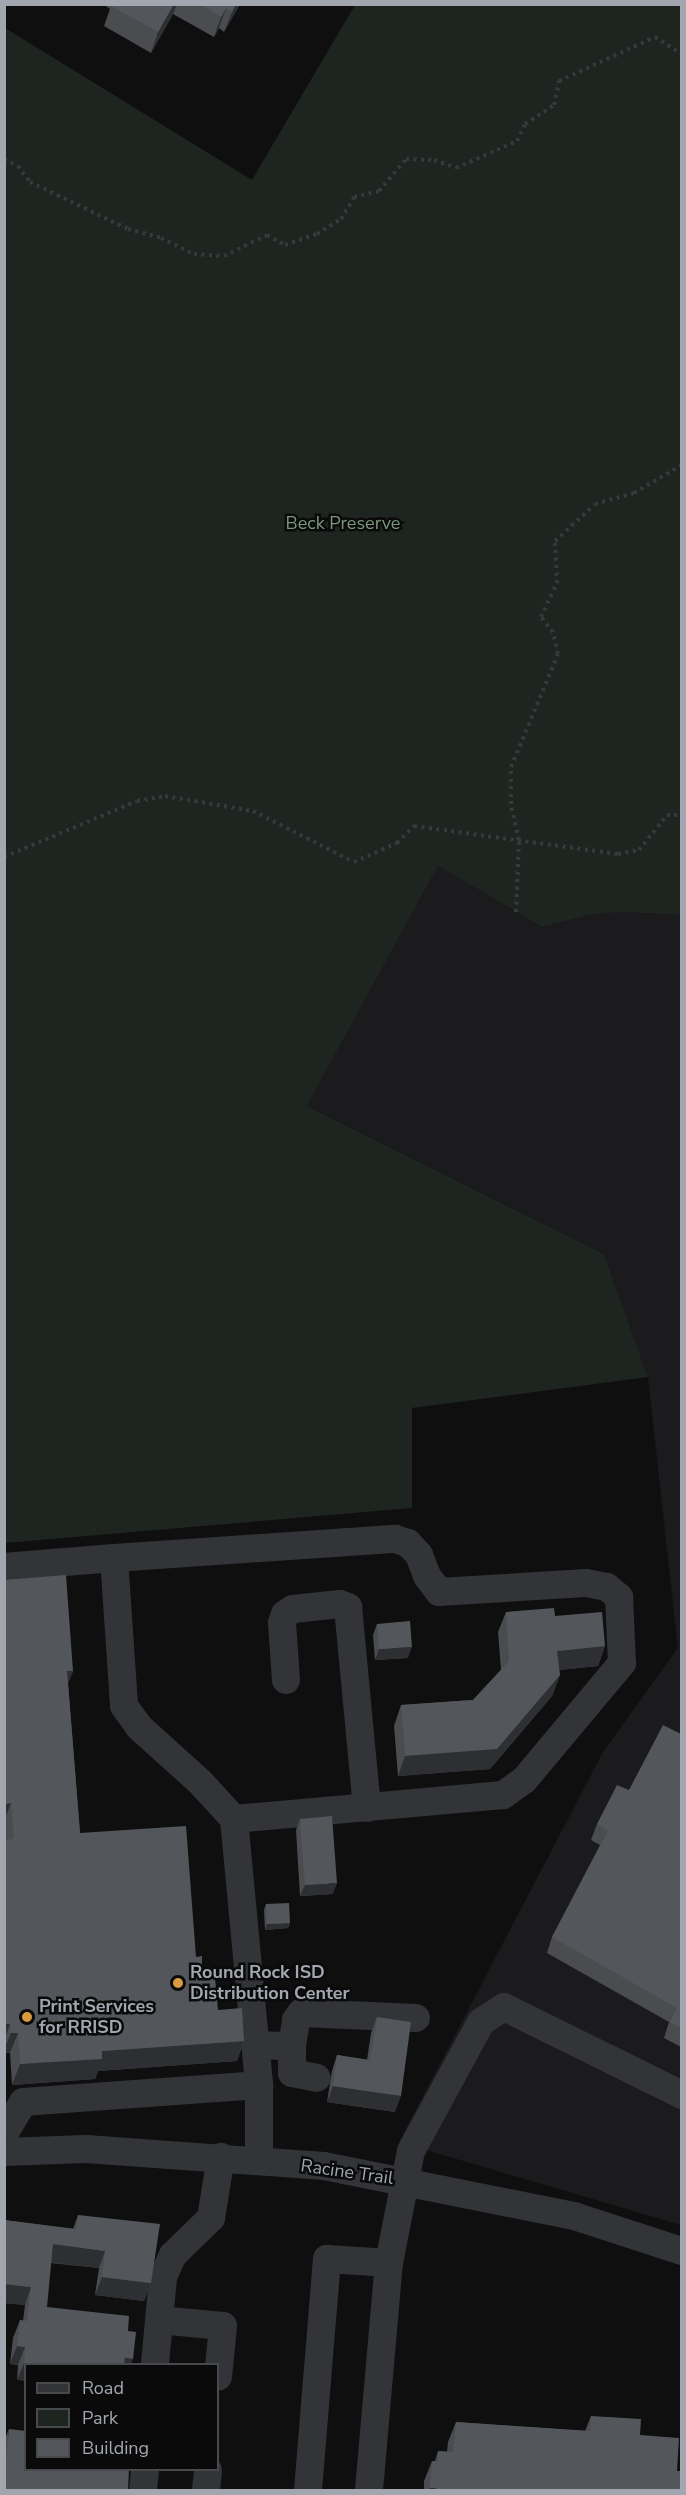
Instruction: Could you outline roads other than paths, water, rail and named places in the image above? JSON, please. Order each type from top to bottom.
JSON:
[{"type":"street","points":[[4,1567],[395,1539],[408,1543],[419,1555],[439,1592],[586,1583],[607,1587],[619,1597],[622,1663],[524,1780],[503,1795],[234,1819]]},
{"type":"street","points":[[114,1558],[124,1706],[139,1727],[200,1782],[234,1819],[259,2085],[259,2161]]},
{"type":"street","points":[[286,1680],[282,1623],[285,1614],[293,1609],[340,1604],[348,1607],[367,1808]]},
{"type":"street","points":[[369,2490],[388,2263],[404,2180],[411,2151],[481,2022],[504,2007],[681,2095]]},
{"type":"street","points":[[317,2078],[292,2073],[292,2046],[296,2020],[301,2013],[416,2018]]},
{"type":"street","points":[[255,2045],[292,2046]]},
{"type":"street","points":[[4,2134],[14,2103],[259,2085]]},
{"type":"street","name":"Racine Trail","points":[[4,2152],[86,2149],[324,2166],[404,2180],[574,2216],[681,2251]]},
{"type":"street","points":[[155,2363],[163,2277],[173,2255],[211,2218],[221,2157]]},
{"type":"street","points":[[308,2490],[327,2259],[388,2263]]},
{"type":"street","points":[[159,2320],[223,2326],[219,2367]]},
{"type":"street","points":[[143,2490],[145,2471]]},
{"type":"street","points":[[206,2490],[208,2471]]},
{"type":"place","name":"Round Rock ISD Distribution Center","points":[[178,1983]]},
{"type":"place","name":"Print Services for RRISD","points":[[27,2017]]},
{"type":"park label","name":"Beck Preserve","points":[[343,523]]}]
